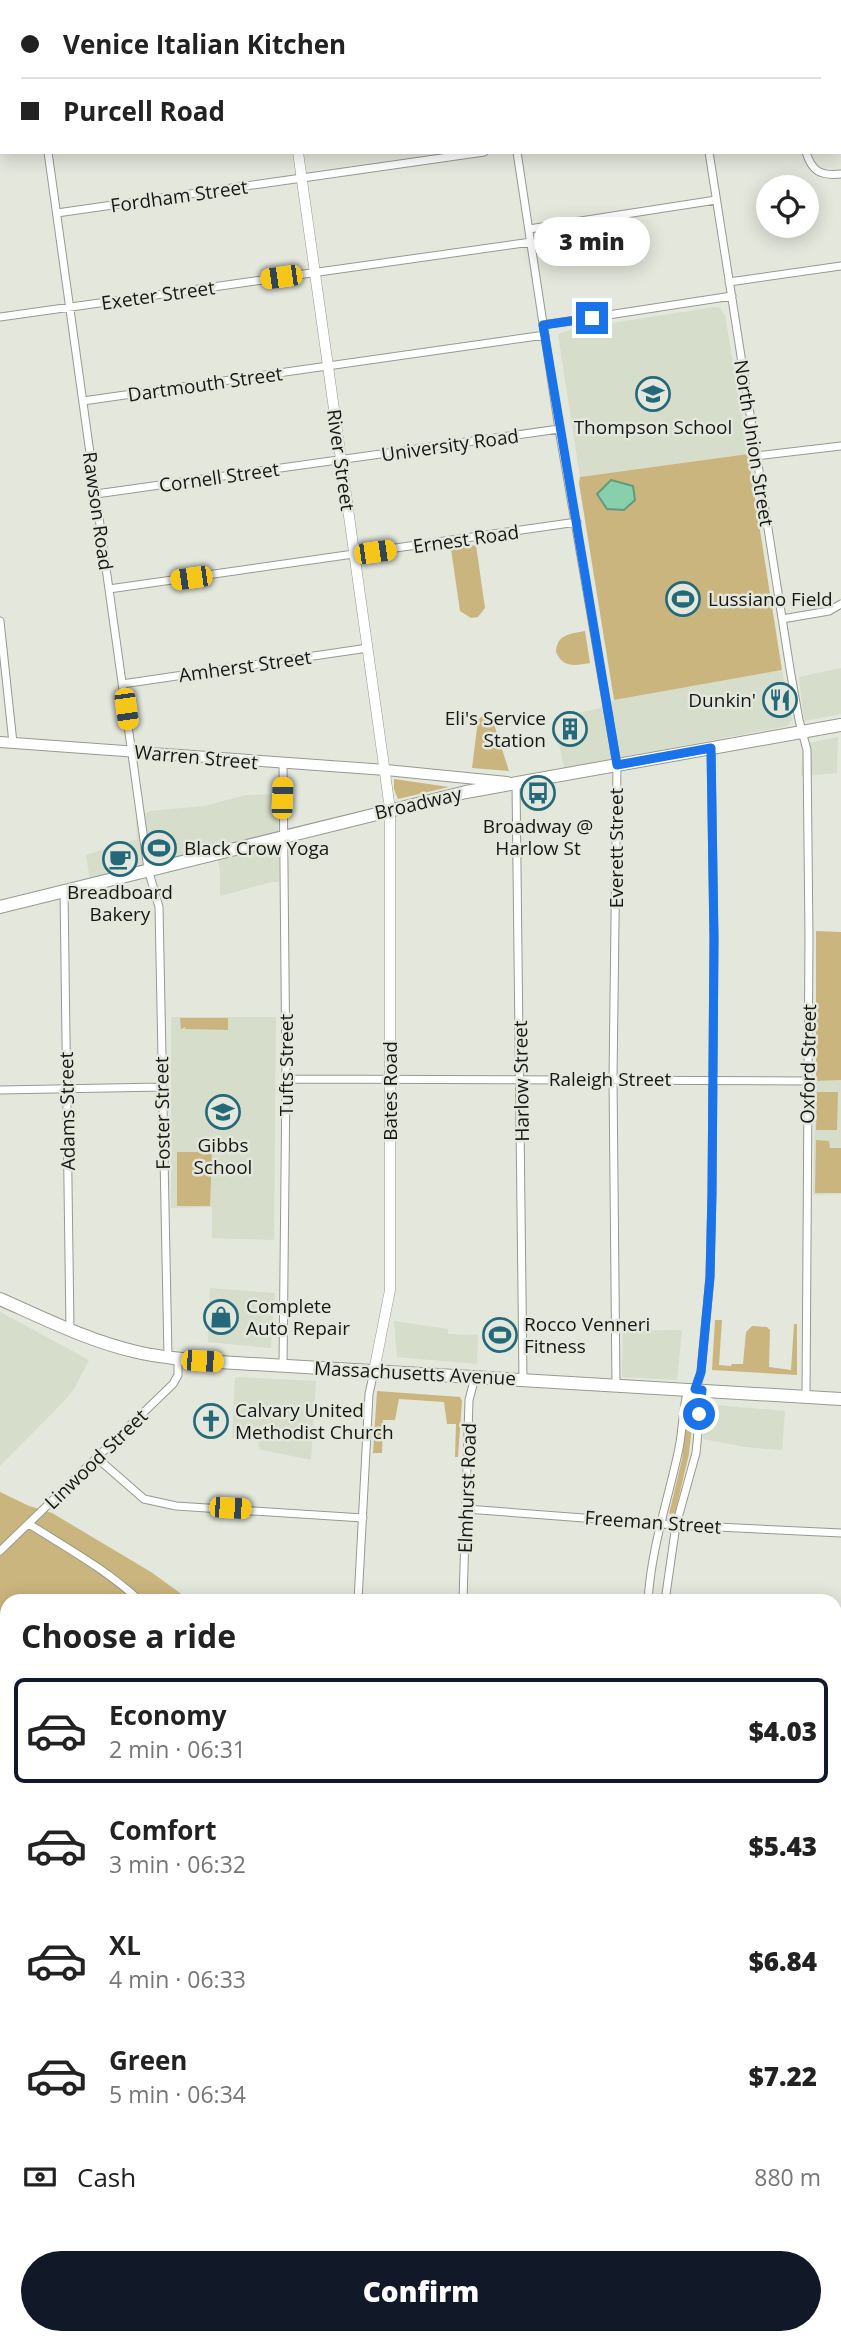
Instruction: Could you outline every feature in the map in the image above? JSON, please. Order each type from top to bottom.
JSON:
[{"type":"main road","name":"Broadway","points":[[0,907],[390,809],[516,783],[841,725]]},
{"type":"main road","name":"Warren Street","points":[[0,742],[386,770],[516,783]]},
{"type":"main road","name":"Massachusetts Avenue","points":[[0,1299],[70,1330],[121,1348],[173,1358],[841,1399]]},
{"type":"street","name":"Rawson Road","points":[[48,154],[148,869]]},
{"type":"street","name":"River Street","points":[[299,154],[390,809]]},
{"type":"street","name":"Fordham Street","points":[[57,213],[471,154]]},
{"type":"street","name":"Everett Street","points":[[517,154],[559,429],[617,765],[613,1079],[616,1385]]},
{"type":"street","name":"North Union Street","points":[[709,154],[782,619],[799,720],[804,732]]},
{"type":"street","points":[[807,154],[812,168],[818,173],[841,174]]},
{"type":"street","points":[[529,229],[716,200]]},
{"type":"street","name":"Exeter Street","points":[[0,317],[531,242]]},
{"type":"street","points":[[729,282],[841,265]]},
{"type":"street","points":[[543,325],[732,296]]},
{"type":"street","name":"Dartmouth Street","points":[[83,401],[545,335]]},
{"type":"street","name":"University Road","points":[[342,460],[559,429]]},
{"type":"street","points":[[756,456],[841,446]]},
{"type":"street","name":"Cornell Street","points":[[96,494],[342,460]]},
{"type":"street","name":"Ernest Road","points":[[109,589],[577,522]]},
{"type":"street","points":[[782,619],[829,611],[841,604]]},
{"type":"street","points":[[0,621],[13,743]]},
{"type":"street","name":"Amherst Street","points":[[122,684],[368,648]]},
{"type":"street","name":"Oxford Street","points":[[804,732],[807,750],[809,937],[806,1397]]},
{"type":"street","points":[[649,1594],[657,1531],[679,1449],[683,1409],[701,1372],[710,1277],[714,939],[711,748]]},
{"type":"street","name":"Tufts Street","points":[[283,764],[286,1079],[283,1365]]},
{"type":"street","name":"Harlow Street","points":[[516,783],[523,1379]]},
{"type":"street","name":"Bates Road","points":[[374,1371],[390,1290],[390,809]]},
{"type":"street","name":"Foster Street","points":[[148,869],[159,908],[162,1087],[173,1358]]},
{"type":"street","name":"Adams Street","points":[[64,891],[70,1330]]},
{"type":"street","name":"Raleigh Street","points":[[286,1079],[808,1081]]},
{"type":"street","points":[[0,1090],[162,1087]]},
{"type":"street","name":"Linwood Street","points":[[0,1551],[173,1384],[178,1375],[173,1358]]},
{"type":"street","points":[[358,1594],[369,1394],[374,1371]]},
{"type":"street","name":"Elmhurst Road","points":[[463,1594],[469,1400],[475,1376]]},
{"type":"street","points":[[666,1594],[676,1525],[696,1453],[695,1389]]},
{"type":"street","points":[[97,1458],[144,1499],[176,1506],[363,1518]]},
{"type":"street","name":"Freeman Street","points":[[466,1509],[676,1525],[841,1533]]},
{"type":"street","points":[[29,1524],[75,1552],[132,1594]]},
{"type":"shaded area","name":"Thompson School","points":[[720,308],[725,315],[748,454],[580,477],[558,334],[573,329]]},
{"type":"shaded area","points":[[748,454],[782,670],[614,700],[580,477]]},
{"type":"shaded area","points":[[611,480],[633,486],[635,500],[624,510],[607,509],[597,494]]},
{"type":"shaded area","points":[[476,545],[485,608],[478,617],[471,618],[460,611],[451,549]]},
{"type":"shaded area","points":[[585,631],[590,663],[570,665],[562,661],[556,652],[562,638]]},
{"type":"shaded area","points":[[841,668],[841,714],[804,721],[799,677]]},
{"type":"shaded area","points":[[782,670],[792,720],[788,726],[564,768],[554,718],[597,709],[614,700]]},
{"type":"shaded area","points":[[487,714],[492,718],[509,771],[472,768],[478,720]]},
{"type":"shaded area","points":[[838,737],[837,773],[801,776],[803,744]]},
{"type":"shaded area","points":[[394,779],[449,787],[398,799]]},
{"type":"shaded area","points":[[278,794],[279,882],[220,896],[220,870],[215,848],[90,880],[86,855],[137,839],[136,818],[150,811],[204,806],[246,795]]},
{"type":"shaded area","points":[[816,931],[841,932],[841,1080],[816,1081]]},
{"type":"shaded area","name":"Gibbs School","points":[[171,1017],[276,1017],[274,1240],[212,1238],[212,1207],[171,1208]]},
{"type":"shaded area","points":[[180,1018],[228,1018],[228,1030],[185,1029],[186,1027],[181,1029]]},
{"type":"shaded area","points":[[841,1080],[841,1194],[813,1195],[816,1081]]},
{"type":"shaded area","points":[[817,1092],[838,1092],[837,1130],[816,1130]]},
{"type":"shaded area","points":[[816,1140],[829,1141],[830,1148],[841,1148],[841,1193],[815,1193]]},
{"type":"shaded area","points":[[177,1152],[212,1152],[210,1206],[177,1206]]},
{"type":"shaded area","points":[[210,1288],[275,1293],[271,1348],[208,1342]]},
{"type":"shaded area","points":[[0,1312],[89,1360],[66,1399],[0,1466]]},
{"type":"shaded area","points":[[715,1320],[722,1320],[719,1365],[743,1364],[746,1332],[752,1326],[767,1327],[770,1330],[769,1367],[791,1370],[794,1324],[797,1324],[797,1375],[712,1370]]},
{"type":"shaded area","points":[[394,1321],[448,1329],[448,1334],[478,1335],[477,1364],[397,1357]]},
{"type":"shaded area","points":[[682,1330],[677,1380],[622,1377],[623,1331]]},
{"type":"shaded area","points":[[235,1377],[316,1381],[311,1460],[259,1449],[258,1439],[232,1438]]},
{"type":"shaded area","points":[[377,1391],[460,1397],[462,1401],[458,1457],[455,1457],[456,1424],[447,1424],[444,1402],[399,1399],[395,1420],[383,1420],[382,1453],[373,1453]]},
{"type":"shaded area","points":[[691,1404],[694,1407],[689,1454],[675,1513],[669,1514],[682,1459],[688,1406]]},
{"type":"shaded area","points":[[705,1404],[785,1411],[782,1450],[745,1447],[703,1439]]},
{"type":"shaded area","points":[[0,1492],[29,1506],[52,1513],[151,1572],[181,1594],[0,1594]]},
{"type":"place","name":"Thompson School","points":[[653,394]]},
{"type":"place","name":"Lussiano Field","points":[[683,599]]},
{"type":"place","name":"Dunkin'","points":[[780,700]]},
{"type":"place","name":"Eli's Service Station","points":[[570,729]]},
{"type":"place","name":"Broadway @ Harlow St","points":[[538,793]]},
{"type":"place","name":"Black Crow Yoga","points":[[159,848]]},
{"type":"place","name":"Breadboard Bakery","points":[[120,859]]},
{"type":"place","name":"Gibbs School","points":[[223,1112]]},
{"type":"place","name":"Complete Auto Repair","points":[[221,1317]]},
{"type":"place","name":"Rocco Venneri Fitness","points":[[500,1335]]},
{"type":"place","name":"Calvary United Methodist Church","points":[[211,1421]]},
{"type":"route","points":[[592,318],[543,325],[617,765],[711,748],[714,939],[712,1193],[710,1277],[701,1372],[695,1389],[702,1390],[699,1414]]}]
